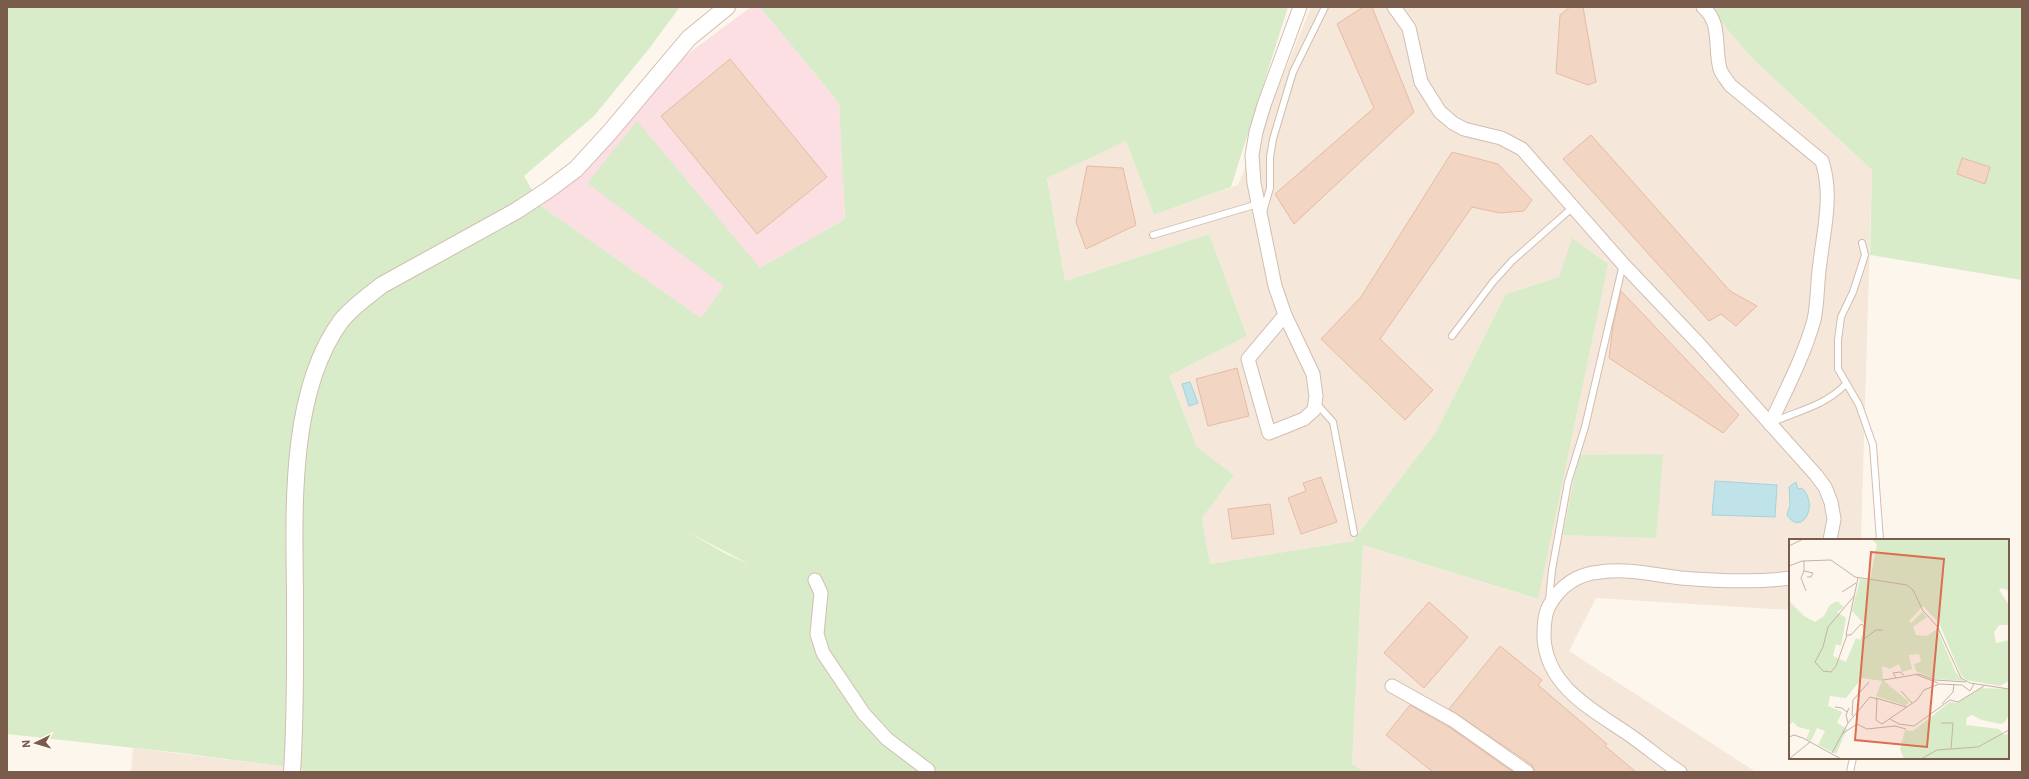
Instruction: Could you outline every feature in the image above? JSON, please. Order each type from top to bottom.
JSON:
[{"type":"street","points":[[292,772],[294,520],[298,455],[315,370],[327,344],[342,320],[361,300],[382,285],[516,212],[576,169],[609,133],[689,38],[727,7]]},
{"type":"street","points":[[1285,314],[1248,359],[1269,433],[1304,419],[1314,410],[1316,396],[1313,374],[1285,314],[1275,286],[1258,204],[1252,155],[1256,132],[1280,58],[1300,7]]},
{"type":"street","points":[[1394,7],[1409,28],[1421,82],[1440,112],[1453,123],[1464,129],[1501,138],[1522,149],[1623,264],[1674,317],[1803,459],[1825,487],[1831,502],[1834,519],[1830,539]]},
{"type":"street","points":[[1703,7],[1711,14],[1716,28],[1717,53],[1720,71],[1730,85],[1822,161],[1827,177],[1827,217],[1820,262],[1814,320],[1794,373],[1770,424]]},
{"type":"street","points":[[1680,772],[1631,736],[1598,715],[1562,683],[1548,662],[1544,628],[1548,608],[1557,592],[1566,584],[1584,575],[1597,572],[1617,570],[1721,580],[1751,581],[1789,578]]},
{"type":"street","points":[[815,580],[821,593],[817,634],[823,653],[864,714],[888,739],[928,770],[928,772]]},
{"type":"street","points":[[1392,686],[1453,720],[1527,772]]},
{"type":"lane","points":[[1261,218],[1270,188],[1270,158],[1273,139],[1293,72],[1325,7]]},
{"type":"lane","points":[[1153,234],[1258,204]]},
{"type":"lane","points":[[1452,336],[1493,282],[1512,261],[1573,207]]},
{"type":"lane","points":[[1862,243],[1864,255],[1852,292],[1841,317],[1838,340],[1838,370],[1845,385],[1859,405],[1873,445],[1880,539]]},
{"type":"lane","points":[[1548,608],[1552,570],[1568,482],[1585,427],[1623,264]]},
{"type":"lane","points":[[1770,424],[1792,413],[1822,403],[1834,396],[1845,385]]},
{"type":"lane","points":[[1315,402],[1333,422],[1354,533]]},
{"type":"lane","points":[[1850,772],[1853,759]]},
{"type":"shaded area","points":[[751,7],[760,7],[839,103],[845,219],[760,268],[724,286],[701,318],[541,206],[681,59]]},
{"type":"shaded area","points":[[1311,7],[1708,7],[1752,58],[1872,170],[1861,539],[1789,539],[1789,610],[1596,598],[1569,651],[1756,772],[1364,772],[1352,764],[1363,545],[1537,599],[1559,277],[1506,294],[1436,432],[1353,541],[1210,564],[1202,518],[1234,475],[1197,447],[1169,376],[1247,336],[1209,234],[1065,281],[1047,177],[1126,141],[1154,215],[1238,185]]},
{"type":"shaded area","points":[[133,748],[303,769],[303,772],[131,772]]},
{"type":"green space","points":[[7,7],[680,7],[648,50],[594,116],[524,176],[541,206],[701,318],[724,286],[587,183],[637,121],[760,268],[845,219],[839,103],[760,7],[1288,7],[1231,187],[1154,215],[1126,141],[1047,178],[1065,281],[1209,234],[1247,336],[1169,376],[1197,447],[1234,475],[1202,518],[1210,564],[1353,541],[1436,432],[1506,294],[1559,277],[1572,238],[1608,264],[1538,599],[1363,545],[1352,764],[1364,772],[303,772],[303,769],[180,753],[7,734]],"holes":[[[688,532],[749,564],[726,554]]]},
{"type":"green space","points":[[1708,7],[2022,7],[2022,280],[1870,255],[1872,170],[1752,58]]},
{"type":"green space","points":[[1663,454],[1656,538],[1563,535],[1579,455]]},
{"type":"water","points":[[1190,382],[1198,403],[1189,406],[1182,384]]},
{"type":"water","points":[[1715,481],[1777,485],[1775,517],[1712,515]]},
{"type":"water","points":[[1796,482],[1798,489],[1802,488],[1807,495],[1809,503],[1809,510],[1806,516],[1803,521],[1798,523],[1792,521],[1787,515],[1790,505],[1789,487]]},
{"type":"building","points":[[1363,7],[1372,7],[1414,112],[1294,224],[1275,194],[1374,108],[1337,24]]},
{"type":"building","points":[[1570,7],[1583,7],[1596,82],[1588,85],[1556,73],[1560,15]]},
{"type":"building","points":[[730,59],[827,177],[757,234],[661,116]]},
{"type":"building","points":[[1591,135],[1730,291],[1757,306],[1736,326],[1721,314],[1709,321],[1563,159]]},
{"type":"building","points":[[1452,152],[1498,164],[1532,200],[1524,211],[1500,213],[1472,207],[1380,339],[1433,390],[1405,420],[1321,339],[1361,297]]},
{"type":"building","points":[[1962,158],[1990,167],[1985,184],[1957,174]]},
{"type":"building","points":[[1087,166],[1123,168],[1136,225],[1086,249],[1076,222]]},
{"type":"building","points":[[1621,291],[1739,415],[1723,433],[1609,358],[1613,325]]},
{"type":"building","points":[[1237,368],[1249,416],[1208,426],[1196,379]]},
{"type":"building","points":[[1321,477],[1337,522],[1301,534],[1288,498],[1306,491],[1303,483]]},
{"type":"building","points":[[1270,504],[1274,534],[1232,539],[1228,509]]},
{"type":"building","points":[[1429,602],[1468,637],[1424,688],[1384,653]]},
{"type":"building","points":[[1500,646],[1542,680],[1538,685],[1607,744],[1605,746],[1636,772],[1535,772],[1532,765],[1449,709]]},
{"type":"building","points":[[1410,705],[1449,727],[1513,772],[1433,772],[1386,735]]}]
